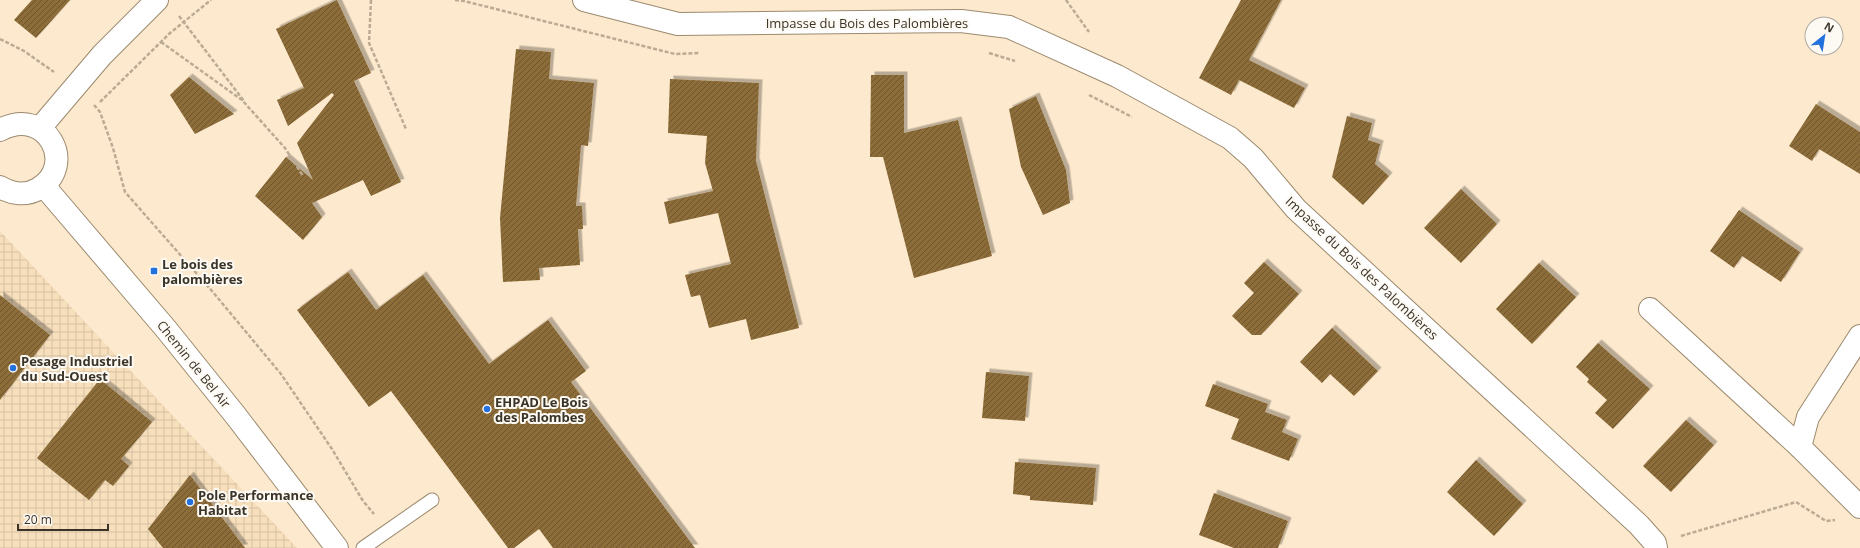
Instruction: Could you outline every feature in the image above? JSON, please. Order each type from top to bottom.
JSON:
[{"type":"street","points":[[40,128],[102,55],[157,0]]},
{"type":"street","name":"Impasse du Bois des Palombières","points":[[584,0],[678,24],[961,21],[1009,28],[1117,76],[1230,138],[1253,158],[1296,209],[1639,525],[1655,546]]},
{"type":"street","points":[[0,130],[9,125],[19,123],[30,124],[40,128],[48,136],[54,146],[57,156],[56,167],[51,178],[44,186],[34,192],[22,194],[11,193],[0,188]]},
{"type":"street","name":"Chemin de Bel Air","points":[[44,186],[166,329],[236,416],[337,548]]},
{"type":"street","points":[[1650,309],[1800,447],[1860,507]]},
{"type":"street","points":[[1800,447],[1808,417],[1860,336]]},
{"type":"lane","points":[[363,548],[432,500]]},
{"type":"path","points":[[95,106],[161,42],[211,0]]},
{"type":"path","points":[[371,0],[369,43],[406,129]]},
{"type":"path","points":[[454,0],[464,1],[675,54],[706,52]]},
{"type":"path","points":[[1066,0],[1089,32]]},
{"type":"path","points":[[183,22],[253,112]]},
{"type":"path","points":[[0,39],[24,51],[39,63],[77,85],[100,112],[113,148],[126,192],[212,291],[281,374],[332,449],[363,501],[387,531]]},
{"type":"path","points":[[161,42],[242,100],[285,148],[303,176]]},
{"type":"path","points":[[982,51],[1021,63]]},
{"type":"path","points":[[1087,94],[1139,120]]},
{"type":"path","points":[[1655,546],[1796,502],[1826,521],[1839,520]]},
{"type":"shaded area","points":[[0,231],[127,367],[297,548],[0,548]]},
{"type":"building","points":[[32,0],[70,0],[36,38],[14,20]]},
{"type":"building","points":[[337,0],[371,73],[354,81],[401,182],[371,196],[363,180],[312,203],[322,217],[303,240],[255,196],[286,157],[313,180],[297,143],[334,95],[332,93],[288,126],[277,100],[304,88],[276,29]]},
{"type":"building","points":[[1241,0],[1281,0],[1249,60],[1305,88],[1294,108],[1239,80],[1231,95],[1199,78]]},
{"type":"building","points":[[516,49],[551,52],[549,79],[594,83],[588,146],[581,145],[576,206],[582,206],[583,229],[578,229],[580,265],[539,268],[540,280],[503,282],[500,218]]},
{"type":"building","points":[[871,75],[904,75],[904,133],[958,120],[992,256],[914,278],[883,157],[870,157]]},
{"type":"building","points":[[189,77],[234,114],[195,134],[170,95]]},
{"type":"building","points":[[670,79],[759,83],[756,161],[799,328],[751,340],[746,319],[709,328],[700,295],[691,297],[685,275],[731,264],[718,213],[669,224],[664,202],[713,191],[705,163],[707,136],[668,133]]},
{"type":"building","points":[[1036,96],[1066,170],[1070,203],[1043,215],[1021,167],[1009,109]]},
{"type":"building","points":[[1816,104],[1860,132],[1860,174],[1819,149],[1812,161],[1789,146]]},
{"type":"building","points":[[1347,116],[1372,123],[1368,140],[1380,144],[1375,164],[1389,176],[1363,205],[1332,177]]},
{"type":"building","points":[[1461,189],[1497,224],[1461,263],[1424,228]]},
{"type":"building","points":[[1739,210],[1800,252],[1781,282],[1742,256],[1734,268],[1710,251]]},
{"type":"building","points":[[1264,262],[1299,294],[1261,335],[1252,335],[1232,316],[1254,293],[1244,283]]},
{"type":"building","points":[[1539,263],[1576,297],[1532,344],[1496,309]]},
{"type":"building","name":"EHPAD Le Bois des Palombes","points":[[348,272],[376,310],[423,275],[489,364],[548,320],[586,371],[571,382],[695,548],[553,548],[539,529],[514,548],[508,548],[391,391],[369,407],[297,310]]},
{"type":"building","name":"Pesage Industriel du Sud-Ouest","points":[[0,295],[50,335],[0,400]]},
{"type":"building","points":[[1332,328],[1378,371],[1354,396],[1330,374],[1322,383],[1300,362]]},
{"type":"building","points":[[1598,343],[1650,389],[1613,429],[1595,413],[1607,400],[1587,382],[1589,379],[1576,367]]},
{"type":"building","points":[[986,372],[1029,376],[1025,421],[982,418]]},
{"type":"building","points":[[100,379],[152,422],[121,459],[129,466],[113,486],[105,480],[89,500],[37,458]]},
{"type":"building","points":[[1213,384],[1268,404],[1265,412],[1287,420],[1282,432],[1298,439],[1289,461],[1231,439],[1239,419],[1205,406]]},
{"type":"building","points":[[1686,420],[1714,445],[1671,492],[1643,466]]},
{"type":"building","points":[[1476,460],[1523,504],[1494,536],[1447,492]]},
{"type":"building","points":[[1015,462],[1096,468],[1093,505],[1030,500],[1030,496],[1013,494]]},
{"type":"building","name":"Pole Performance Habitat","points":[[190,475],[245,548],[163,548],[148,529]]},
{"type":"building","points":[[1214,493],[1288,521],[1278,548],[1234,548],[1199,535]]},
{"type":"place","name":"Le bois des palombières","points":[[154,271]]},
{"type":"place","name":"Pesage Industriel du Sud-Ouest","points":[[13,368]]},
{"type":"place","name":"EHPAD Le Bois des Palombes","points":[[487,409]]},
{"type":"place","name":"Pole Performance Habitat","points":[[190,502]]}]
